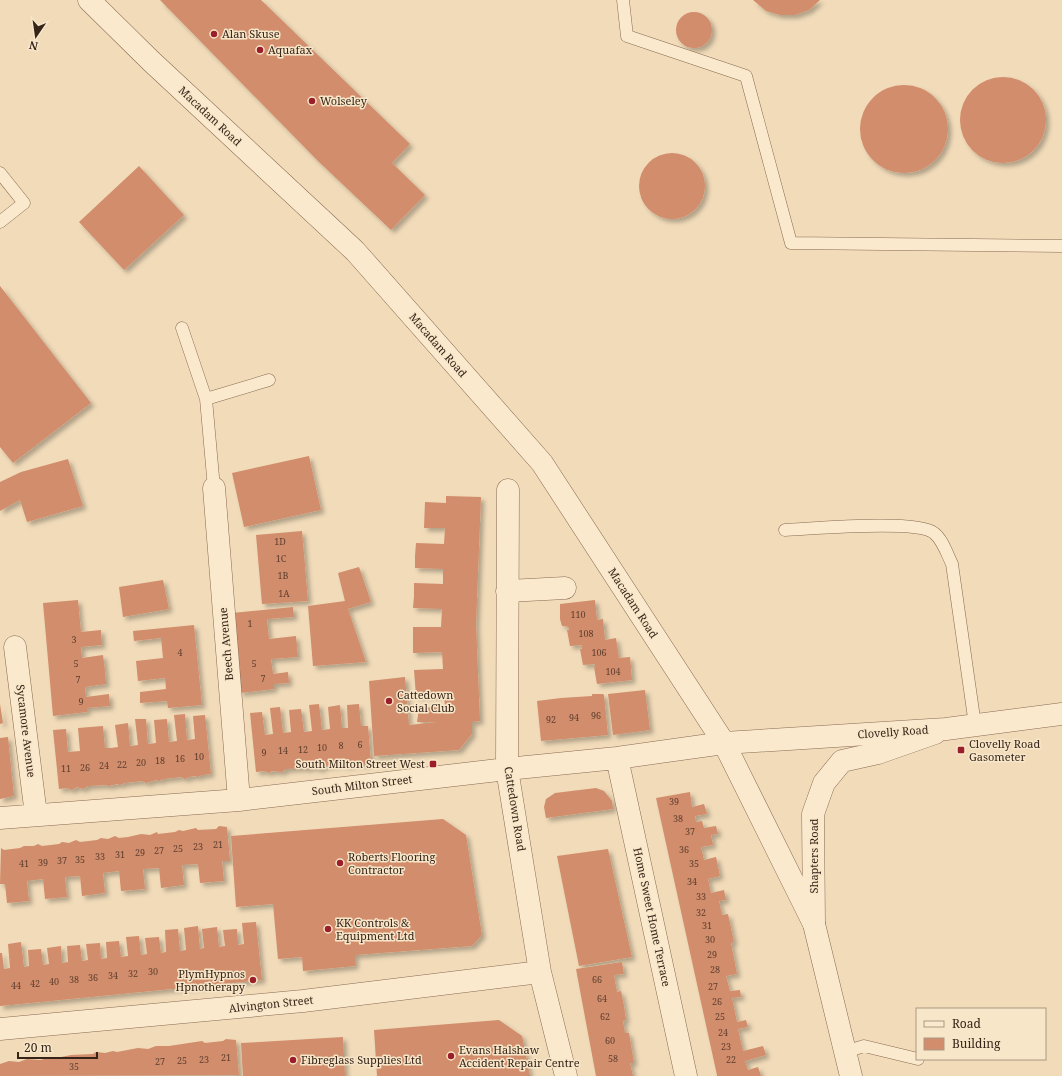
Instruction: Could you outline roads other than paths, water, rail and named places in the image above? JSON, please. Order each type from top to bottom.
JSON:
[{"type":"street","name":"Macadam Road","points":[[89,0],[151,61],[355,251],[542,463],[724,743]]},
{"type":"street","name":"Beech Avenue","points":[[214,488],[239,800]]},
{"type":"street","name":"Cattedown Road","points":[[508,490],[507,769],[540,972],[566,1076]]},
{"type":"street","points":[[508,591],[565,588]]},
{"type":"street","name":"Sycamore Avenue","points":[[15,647],[36,815]]},
{"type":"street","name":"Clovelly Road","points":[[724,743],[946,729],[1062,714]]},
{"type":"street","name":"Shapters Road","points":[[814,924],[813,814],[824,783],[842,761],[878,753],[946,729]]},
{"type":"street","name":"South Milton Street","points":[[0,818],[239,800],[507,769],[617,758],[724,743]]},
{"type":"street","name":"Shapters Road","points":[[724,743],[814,924],[851,1076]]},
{"type":"street","name":"Home Sweet Home Terrace","points":[[617,758],[686,1076]]},
{"type":"street","name":"Alvington Street","points":[[0,1029],[303,1001],[540,972]]},
{"type":"lane","points":[[623,0],[627,36],[746,76],[791,243],[1062,246]]},
{"type":"lane","points":[[0,173],[24,203],[0,222]]},
{"type":"lane","points":[[182,328],[206,399],[214,488]]},
{"type":"lane","points":[[206,399],[269,380]]},
{"type":"lane","points":[[785,530],[910,526],[933,532],[944,546],[952,564],[975,725]]},
{"type":"lane","points":[[845,1052],[864,1046],[916,1059]]},
{"type":"place","name":"Alan Skuse","points":[[214,34]]},
{"type":"place","name":"Aquafax","points":[[260,50]]},
{"type":"place","name":"Wolseley","points":[[312,101]]},
{"type":"place","name":"Cattedown Social Club","points":[[389,701]]},
{"type":"place","name":"Clovelly Road Gasometer","points":[[961,750]]},
{"type":"place","name":"South Milton Street West","points":[[433,764]]},
{"type":"place","name":"Roberts Flooring Contractor","points":[[340,863]]},
{"type":"place","name":"KK Controls & Equipment Ltd","points":[[328,929]]},
{"type":"place","name":"PlymHypnos Hpnotherapy","points":[[253,980]]},
{"type":"place","name":"Evans Halshaw Accident Repair Centre","points":[[451,1056]]},
{"type":"place","name":"Fibreglass Supplies Ltd","points":[[293,1060]]}]
